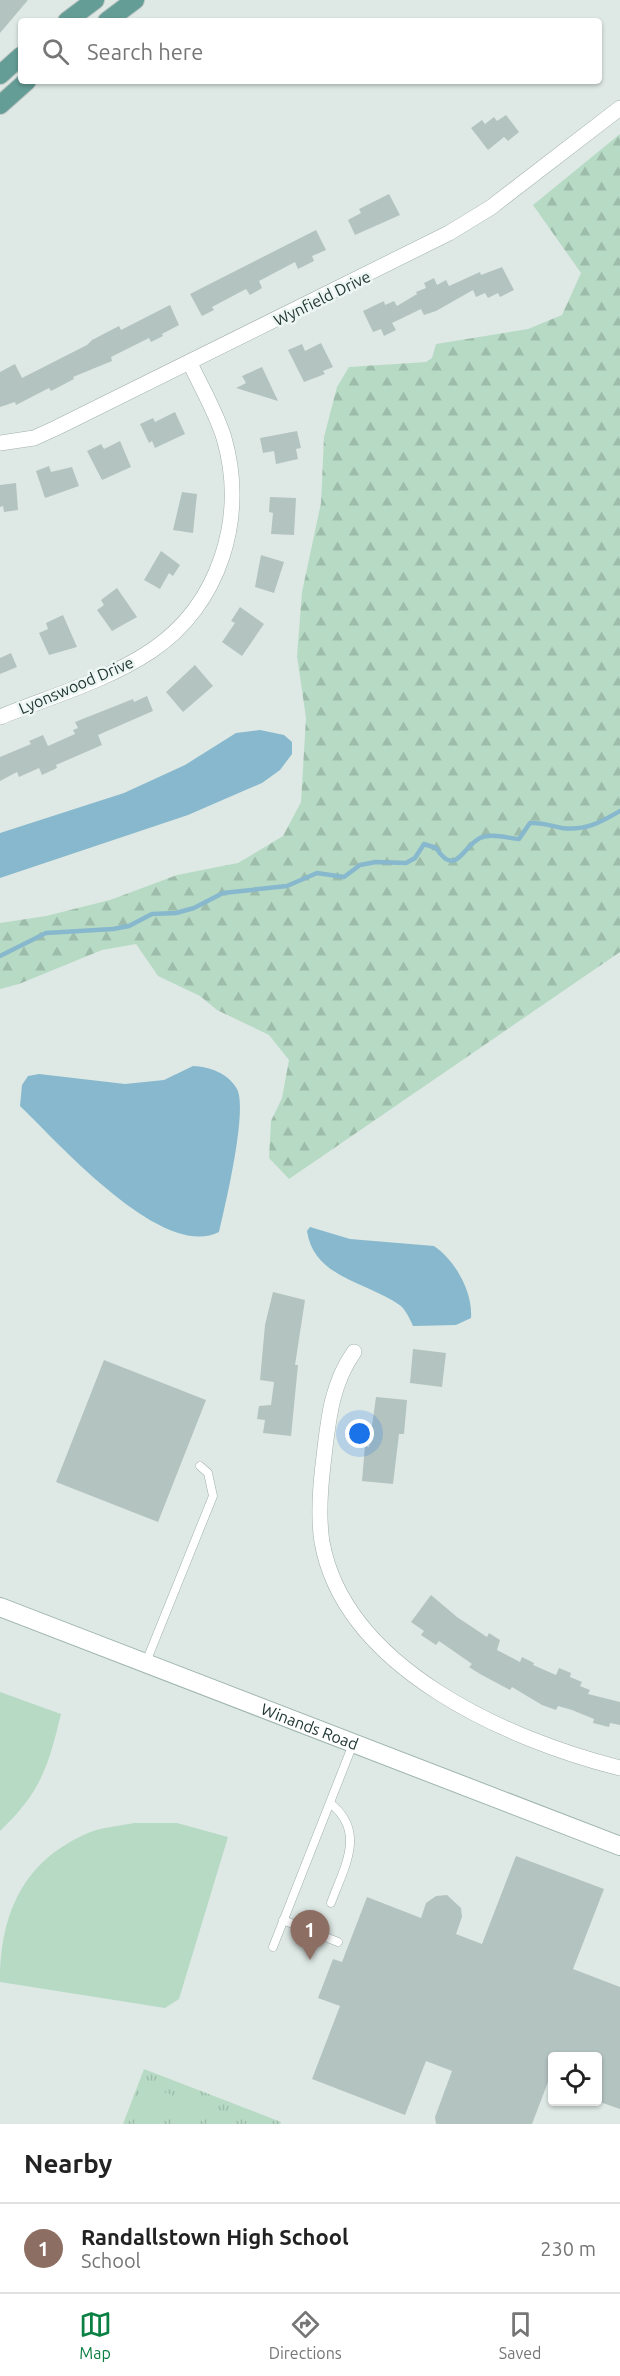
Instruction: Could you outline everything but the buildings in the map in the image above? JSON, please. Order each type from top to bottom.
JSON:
[{"type":"main road","points":[[71,18],[95,0]]},
{"type":"main road","points":[[111,18],[135,0]]},
{"type":"main road","points":[[0,75],[18,59]]},
{"type":"main road","points":[[0,105],[24,84]]},
{"type":"street","name":"Wynfield Drive","points":[[0,443],[34,438],[56,428],[449,233],[490,208],[620,108]]},
{"type":"street","name":"Lyonswood Drive","points":[[0,717],[123,667],[149,652],[172,636],[206,593],[228,542],[232,514],[232,488],[230,461],[223,435],[190,363]]},
{"type":"street","points":[[354,1352],[342,1369],[330,1407],[320,1516],[322,1543],[330,1569],[356,1618],[372,1639],[396,1661],[482,1716],[550,1747],[620,1768]]},
{"type":"street","name":"Winands Road","points":[[0,1607],[620,1846]]},
{"type":"lane","points":[[146,1662],[213,1496],[208,1473],[200,1466]]},
{"type":"lane","points":[[273,1947],[353,1744]]},
{"type":"lane","points":[[330,1803],[348,1822],[351,1842],[332,1903]]},
{"type":"lane","points":[[283,1920],[338,1942]]},
{"type":"green space","points":[[620,134],[620,952],[289,1179],[269,1158],[271,1121],[282,1098],[289,1060],[269,1035],[217,1010],[200,996],[158,976],[136,944],[102,950],[19,984],[0,989],[0,923],[46,916],[110,900],[177,875],[238,863],[283,836],[301,802],[306,718],[297,656],[302,592],[321,503],[324,437],[337,387],[349,367],[426,362],[432,358],[436,344],[528,329],[562,315],[581,273],[533,205]]},
{"type":"green space","points":[[0,1692],[61,1714],[52,1749],[41,1778],[25,1804],[0,1831]]},
{"type":"green space","points":[[134,1823],[177,1823],[228,1837],[179,1999],[165,2008],[0,1982],[1,1957],[11,1912],[20,1892],[32,1875],[47,1859],[88,1833]]},
{"type":"green space","points":[[144,2069],[281,2122],[280,2124],[123,2124]]},
{"type":"green space","points":[[148,2086],[172,2095],[161,2124],[134,2124]]},
{"type":"green space","points":[[181,2098],[204,2107],[197,2124],[171,2124]]},
{"type":"green space","points":[[212,2111],[235,2119],[233,2124],[206,2124]]},
{"type":"water","points":[[260,730],[284,735],[292,742],[292,754],[280,770],[262,783],[188,815],[0,878],[0,833],[124,793],[185,765],[236,733]]},
{"type":"water","points":[[193,1066],[212,1069],[224,1075],[237,1089],[240,1100],[238,1137],[219,1232],[196,1236],[169,1230],[141,1214],[85,1169],[20,1106],[22,1085],[28,1076],[39,1074],[125,1084],[164,1080]]},
{"type":"water","points":[[310,1227],[350,1239],[434,1246],[449,1260],[466,1287],[471,1318],[456,1325],[413,1326],[401,1306],[345,1278],[320,1260],[312,1247],[307,1231]]},
{"type":"waterway","points":[[0,956],[46,933],[129,926],[152,914],[176,913],[194,908],[223,893],[287,886],[317,873],[344,877],[360,865],[376,862],[406,863],[415,858],[424,844],[436,848],[443,857],[454,860],[480,838],[494,836],[519,839],[530,823],[571,829],[579,828],[600,822],[620,811]]},
{"type":"place","name":"Randallstown High School","points":[[310,1960]]}]
